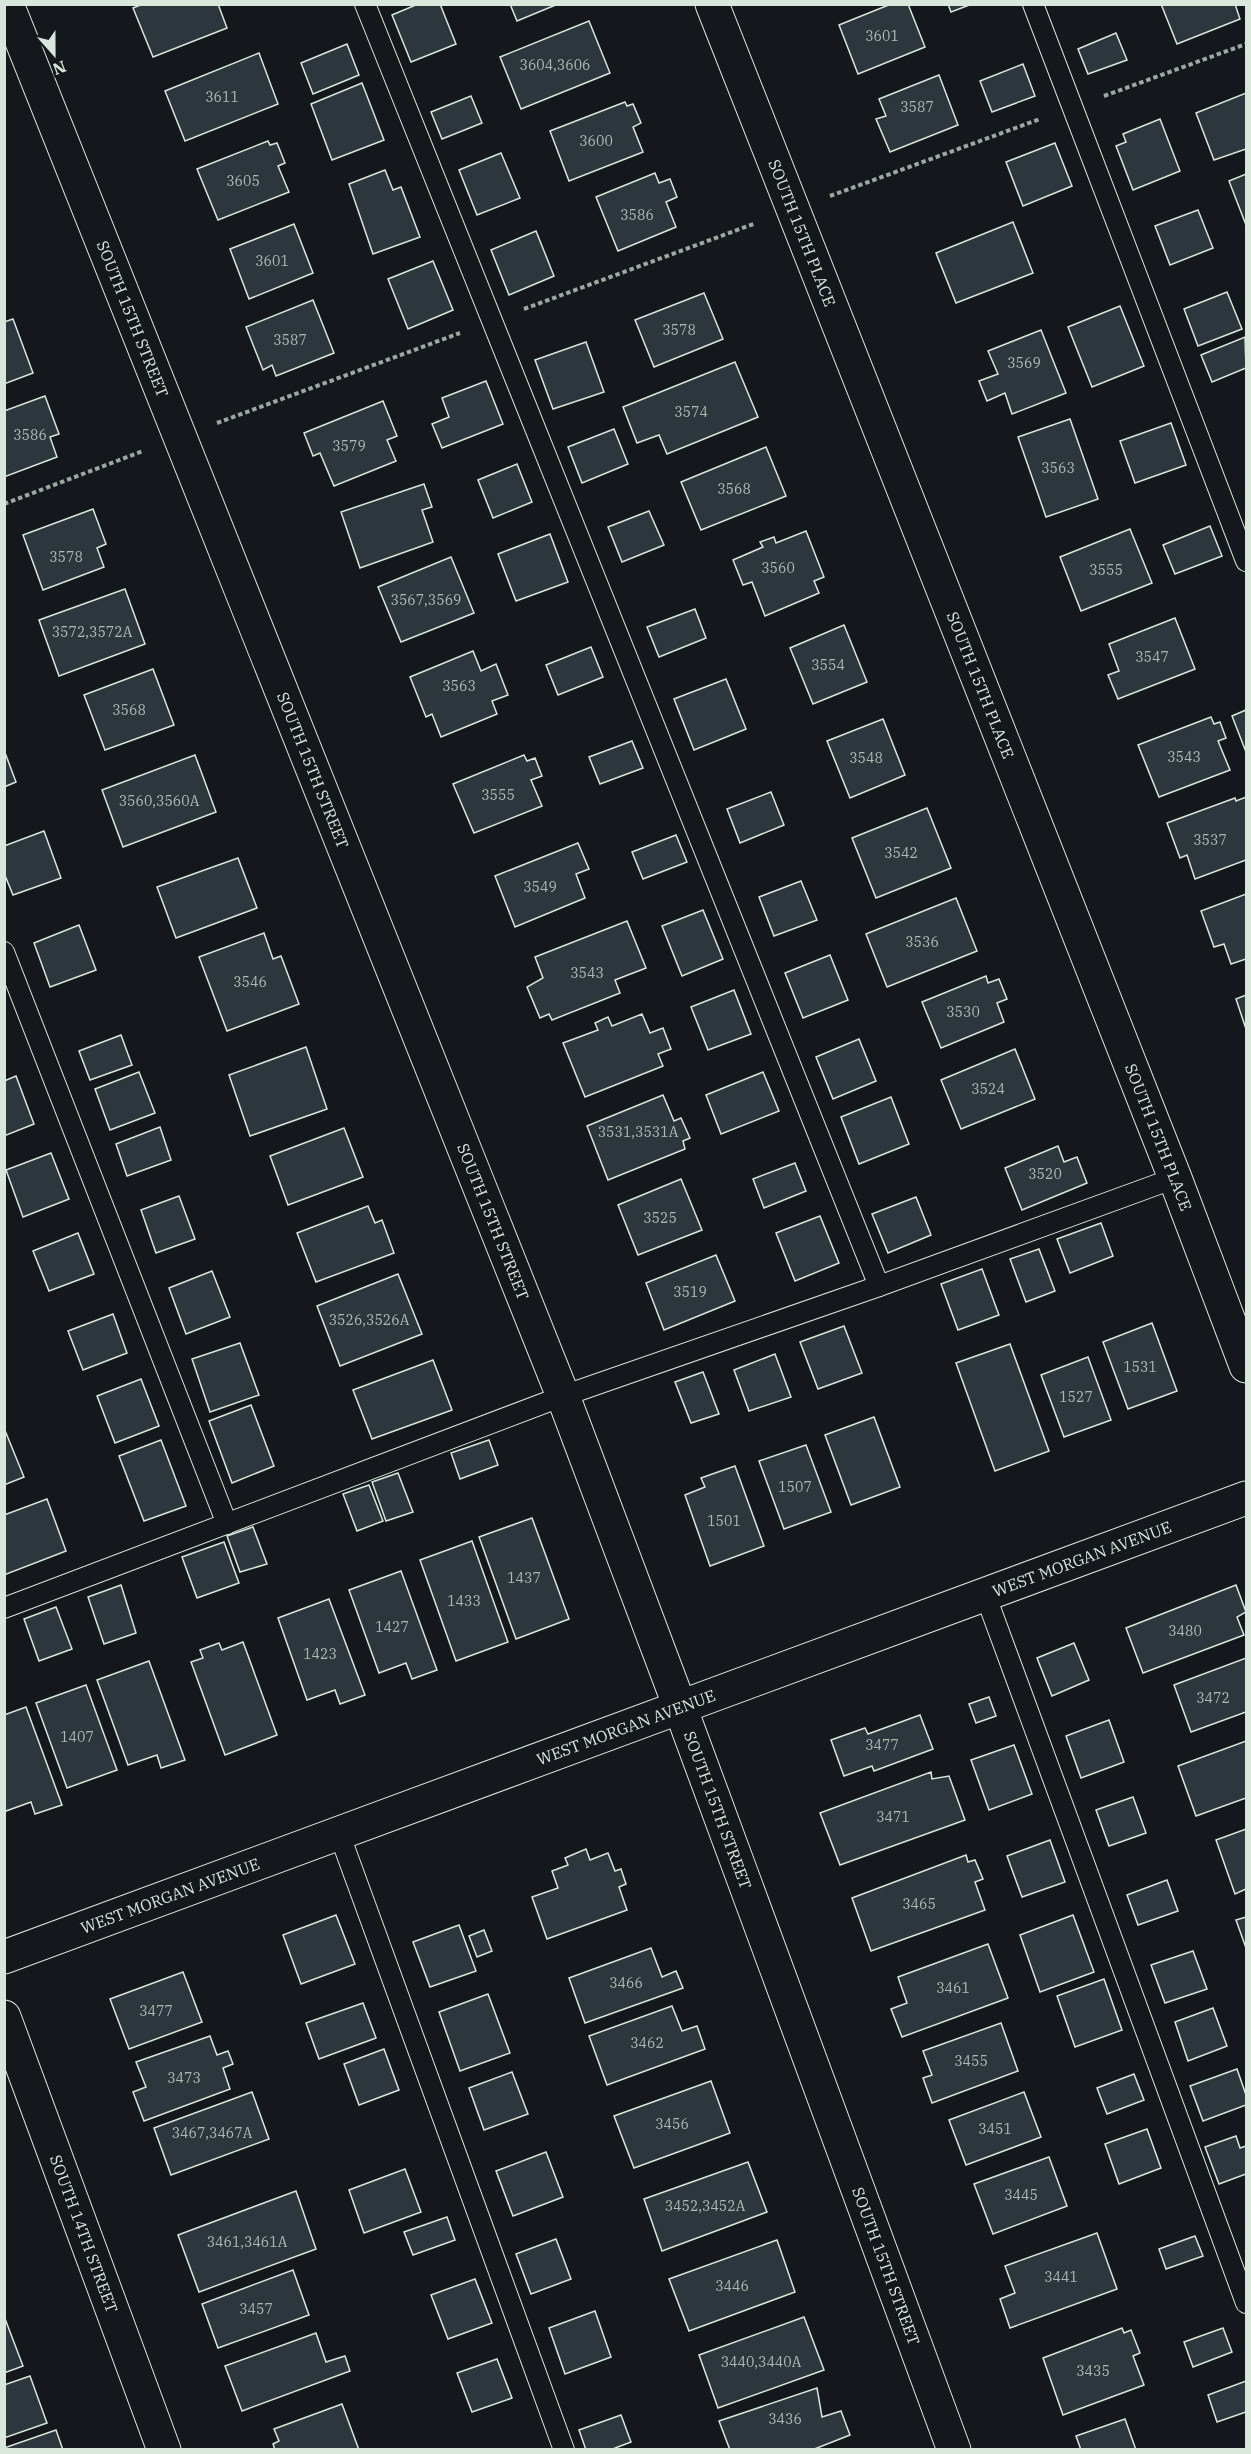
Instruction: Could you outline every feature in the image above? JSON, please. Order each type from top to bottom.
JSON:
[{"type":"street","name":"SOUTH 15TH STREET","points":[[7,4],[563,1396],[681,1707],[954,2450]]},
{"type":"street","name":"SOUTH 15TH PLACE","points":[[712,4],[1175,1178],[1246,1366]]},
{"type":"street","name":"WEST MORGAN AVENUE","points":[[4,1957],[1246,1498]]},
{"type":"street","name":"SOUTH 14TH STREET","points":[[4,2017],[164,2450]]},
{"type":"lane","points":[[365,4],[879,1286]]},
{"type":"lane","points":[[1033,4],[1246,561]]},
{"type":"lane","points":[[4,952],[227,1524]]},
{"type":"lane","points":[[4,1608],[563,1396],[879,1286],[1175,1178]]},
{"type":"lane","points":[[985,1594],[1246,2303]]},
{"type":"lane","points":[[339,1833],[564,2450]]},
{"type":"path","points":[[4,504],[492,321],[1246,44]]},
{"type":"building","points":[[143,4],[218,4],[227,28],[153,57],[133,8]]},
{"type":"building","points":[[418,4],[440,4],[456,44],[411,62],[392,15]]},
{"type":"building","points":[[510,4],[558,4],[517,21]]},
{"type":"building","points":[[891,4],[908,4],[925,47],[858,74],[839,25]]},
{"type":"building","points":[[948,4],[972,4],[951,12]]},
{"type":"building","points":[[1161,4],[1235,4],[1240,19],[1177,44]]},
{"type":"building","points":[[589,21],[610,73],[521,109],[500,57]]},
{"type":"building","points":[[1116,33],[1127,60],[1088,74],[1078,49]]},
{"type":"building","points":[[347,44],[359,75],[313,94],[301,63]]},
{"type":"building","points":[[259,53],[278,104],[185,141],[165,91]]},
{"type":"building","points":[[1023,64],[1035,96],[992,112],[980,81]]},
{"type":"building","points":[[939,75],[958,125],[890,152],[876,119],[886,116],[879,99]]},
{"type":"building","points":[[362,83],[384,140],[332,160],[311,104]]},
{"type":"building","points":[[1246,93],[1246,149],[1214,160],[1196,113]]},
{"type":"building","points":[[471,96],[482,123],[442,139],[431,112]]},
{"type":"building","points":[[625,102],[627,106],[633,104],[641,123],[633,127],[643,152],[569,181],[550,131]]},
{"type":"building","points":[[1160,119],[1180,171],[1133,190],[1116,146],[1126,142],[1123,134]]},
{"type":"building","points":[[268,141],[270,145],[277,143],[285,163],[278,166],[289,192],[218,220],[197,169]]},
{"type":"building","points":[[1055,143],[1072,186],[1023,206],[1006,162]]},
{"type":"building","points":[[501,153],[520,198],[477,215],[459,170]]},
{"type":"building","points":[[385,170],[393,190],[401,187],[420,237],[373,254],[349,184]]},
{"type":"building","points":[[655,173],[659,183],[670,179],[677,197],[666,202],[676,227],[618,251],[596,197]]},
{"type":"building","points":[[1246,174],[1246,225],[1229,181]]},
{"type":"building","points":[[1198,210],[1213,248],[1170,265],[1155,226]]},
{"type":"building","points":[[1013,222],[1033,273],[956,303],[936,253]]},
{"type":"building","points":[[294,224],[313,273],[249,299],[230,249]]},
{"type":"building","points":[[536,231],[554,276],[509,295],[491,250]]},
{"type":"building","points":[[433,261],[453,310],[408,329],[388,279]]},
{"type":"building","points":[[1227,292],[1242,329],[1198,346],[1184,309]]},
{"type":"building","points":[[704,293],[723,339],[654,367],[635,320]]},
{"type":"building","points":[[313,300],[334,353],[276,376],[272,365],[263,370],[246,327]]},
{"type":"building","points":[[1120,306],[1144,366],[1092,387],[1068,327]]},
{"type":"building","points":[[13,319],[33,373],[4,384],[4,322]]},
{"type":"building","points":[[1041,330],[1066,393],[1012,414],[1005,393],[987,401],[979,381],[998,374],[988,351]]},
{"type":"building","points":[[1245,337],[1246,368],[1212,382],[1201,355]]},
{"type":"building","points":[[586,342],[604,392],[553,409],[535,360]]},
{"type":"building","points":[[735,362],[758,417],[667,454],[659,435],[637,443],[623,407]]},
{"type":"building","points":[[486,381],[503,424],[442,448],[432,424],[449,417],[442,398]]},
{"type":"building","points":[[45,396],[59,434],[50,437],[57,457],[4,477],[4,411]]},
{"type":"building","points":[[383,401],[397,436],[387,440],[396,461],[334,486],[320,453],[313,456],[304,433]]},
{"type":"building","points":[[1070,419],[1098,499],[1046,517],[1018,437]]},
{"type":"building","points":[[1171,423],[1186,465],[1135,483],[1120,441]]},
{"type":"building","points":[[614,429],[628,464],[582,483],[568,447]]},
{"type":"building","points":[[766,447],[786,496],[701,530],[681,482]]},
{"type":"building","points":[[517,464],[532,502],[493,518],[478,480]]},
{"type":"building","points":[[424,484],[432,507],[422,510],[433,542],[360,568],[341,512]]},
{"type":"building","points":[[93,509],[106,544],[97,548],[104,567],[43,590],[23,535]]},
{"type":"building","points":[[649,511],[664,545],[622,562],[608,527]]},
{"type":"building","points":[[1210,526],[1222,556],[1175,574],[1163,545]]},
{"type":"building","points":[[1130,529],[1152,583],[1081,611],[1060,557]]},
{"type":"building","points":[[806,531],[824,577],[814,581],[819,593],[765,616],[752,582],[743,585],[733,560],[763,547],[760,542],[774,537],[776,543]]},
{"type":"building","points":[[550,534],[568,582],[516,601],[498,554]]},
{"type":"building","points":[[451,557],[474,613],[401,642],[378,587]]},
{"type":"building","points":[[125,589],[145,644],[59,676],[39,620]]},
{"type":"building","points":[[695,609],[706,638],[659,657],[647,627]]},
{"type":"building","points":[[1175,618],[1195,669],[1118,699],[1108,675],[1119,671],[1109,644]]},
{"type":"building","points":[[844,625],[867,682],[813,704],[790,648]]},
{"type":"building","points":[[591,647],[603,677],[558,695],[546,665]]},
{"type":"building","points":[[473,651],[481,671],[496,664],[508,695],[492,701],[497,714],[441,737],[432,714],[426,717],[410,677]]},
{"type":"building","points":[[153,669],[174,725],[105,750],[84,695]]},
{"type":"building","points":[[726,679],[746,729],[694,750],[674,699]]},
{"type":"building","points":[[1246,710],[1246,752],[1232,716]]},
{"type":"building","points":[[1211,717],[1214,724],[1220,722],[1226,738],[1218,741],[1230,770],[1159,797],[1138,745]]},
{"type":"building","points":[[883,719],[905,775],[850,798],[827,741]]},
{"type":"building","points":[[632,741],[643,768],[600,784],[589,757]]},
{"type":"building","points":[[4,750],[16,782],[4,787]]},
{"type":"building","points":[[195,755],[216,812],[123,847],[102,790]]},
{"type":"building","points":[[524,755],[527,761],[535,758],[542,776],[531,780],[542,806],[474,833],[453,784]]},
{"type":"building","points":[[771,792],[784,825],[740,843],[727,809]]},
{"type":"building","points":[[1246,797],[1246,860],[1195,879],[1187,855],[1180,858],[1167,823],[1235,798],[1236,801]]},
{"type":"building","points":[[927,808],[951,868],[876,898],[852,838]]},
{"type":"building","points":[[44,831],[61,878],[13,895],[4,873],[4,846]]},
{"type":"building","points":[[676,835],[687,862],[643,879],[632,852]]},
{"type":"building","points":[[578,843],[589,869],[576,874],[585,898],[515,927],[495,876]]},
{"type":"building","points":[[238,858],[257,908],[176,938],[157,887]]},
{"type":"building","points":[[801,881],[817,920],[774,936],[759,897]]},
{"type":"building","points":[[1246,894],[1246,959],[1231,964],[1224,944],[1214,947],[1201,911]]},
{"type":"building","points":[[956,898],[977,951],[887,987],[866,934]]},
{"type":"building","points":[[703,910],[723,959],[682,976],[662,926]]},
{"type":"building","points":[[627,921],[646,968],[615,980],[620,993],[552,1020],[549,1014],[540,1018],[527,987],[543,978],[535,957]]},
{"type":"building","points":[[79,925],[96,970],[50,987],[34,943]]},
{"type":"building","points":[[264,933],[273,959],[281,956],[299,1004],[227,1031],[199,957]]},
{"type":"building","points":[[830,955],[848,1000],[803,1018],[785,973]]},
{"type":"building","points":[[986,976],[988,983],[999,979],[1007,999],[997,1003],[1004,1022],[941,1048],[922,1002]]},
{"type":"building","points":[[734,990],[751,1034],[708,1050],[691,1007]]},
{"type":"building","points":[[1246,995],[1246,1029],[1236,999]]},
{"type":"building","points":[[642,1014],[650,1033],[663,1028],[671,1049],[658,1054],[663,1066],[585,1097],[563,1043],[598,1030],[595,1023],[608,1017],[612,1026]]},
{"type":"building","points":[[121,1035],[132,1065],[90,1080],[79,1051]]},
{"type":"building","points":[[859,1039],[876,1081],[833,1099],[816,1057]]},
{"type":"building","points":[[306,1047],[327,1109],[250,1136],[229,1075]]},
{"type":"building","points":[[1015,1049],[1035,1099],[961,1129],[941,1080]]},
{"type":"building","points":[[139,1072],[155,1113],[110,1130],[95,1089]]},
{"type":"building","points":[[763,1072],[779,1111],[721,1134],[706,1095]]},
{"type":"building","points":[[16,1076],[34,1124],[4,1136],[4,1081]]},
{"type":"building","points":[[663,1095],[674,1121],[681,1118],[690,1138],[683,1141],[685,1149],[608,1180],[587,1126]]},
{"type":"building","points":[[891,1097],[909,1144],[859,1164],[841,1117]]},
{"type":"building","points":[[160,1127],[171,1160],[127,1176],[116,1144]]},
{"type":"building","points":[[344,1128],[363,1177],[288,1205],[270,1156]]},
{"type":"building","points":[[1058,1146],[1064,1162],[1077,1157],[1087,1183],[1022,1210],[1005,1168]]},
{"type":"building","points":[[51,1153],[69,1199],[23,1217],[6,1170]]},
{"type":"building","points":[[795,1163],[806,1191],[764,1208],[753,1179]]},
{"type":"building","points":[[681,1179],[702,1230],[638,1255],[618,1205]]},
{"type":"building","points":[[179,1196],[195,1239],[156,1253],[141,1210]]},
{"type":"building","points":[[916,1197],[931,1235],[888,1253],[872,1214]]},
{"type":"building","points":[[368,1206],[375,1223],[382,1220],[394,1253],[316,1282],[297,1233]]},
{"type":"building","points":[[820,1216],[839,1263],[795,1281],[776,1233]]},
{"type":"building","points":[[1101,1223],[1113,1256],[1070,1273],[1057,1239]]},
{"type":"building","points":[[78,1233],[94,1274],[49,1291],[33,1251]]},
{"type":"building","points":[[1039,1249],[1055,1291],[1026,1302],[1010,1259]]},
{"type":"building","points":[[716,1255],[735,1301],[664,1330],[646,1283]]},
{"type":"building","points":[[982,1269],[999,1315],[958,1330],[941,1284]]},
{"type":"building","points":[[212,1271],[230,1317],[186,1334],[169,1288]]},
{"type":"building","points":[[398,1274],[422,1334],[340,1366],[317,1306]]},
{"type":"building","points":[[113,1314],[127,1353],[83,1370],[68,1331]]},
{"type":"building","points":[[1152,1323],[1177,1391],[1128,1409],[1103,1342]]},
{"type":"building","points":[[844,1326],[862,1373],[818,1389],[800,1342]]},
{"type":"building","points":[[240,1343],[259,1395],[210,1412],[192,1359]]},
{"type":"building","points":[[1010,1344],[1049,1451],[995,1471],[956,1363]]},
{"type":"building","points":[[775,1354],[791,1397],[749,1411],[734,1370]]},
{"type":"building","points":[[1088,1357],[1111,1420],[1064,1437],[1041,1375]]},
{"type":"building","points":[[433,1360],[452,1410],[372,1439],[353,1390]]},
{"type":"building","points":[[703,1372],[719,1414],[691,1423],[675,1382]]},
{"type":"building","points":[[141,1379],[159,1426],[115,1443],[97,1396]]},
{"type":"building","points":[[251,1405],[274,1466],[232,1483],[209,1421]]},
{"type":"building","points":[[874,1417],[900,1487],[851,1505],[825,1435]]},
{"type":"building","points":[[4,1428],[24,1477],[4,1485]]},
{"type":"building","points":[[161,1440],[186,1506],[144,1521],[119,1456]]},
{"type":"building","points":[[489,1440],[498,1465],[460,1479],[451,1453]]},
{"type":"building","points":[[806,1445],[831,1512],[784,1529],[759,1461]]},
{"type":"building","points":[[735,1466],[764,1546],[710,1566],[685,1495],[705,1487],[701,1478]]},
{"type":"building","points":[[398,1473],[413,1512],[386,1521],[372,1482]]},
{"type":"building","points":[[369,1485],[383,1521],[357,1531],[343,1494]]},
{"type":"building","points":[[47,1499],[66,1551],[4,1575],[4,1515]]},
{"type":"building","points":[[532,1518],[569,1619],[516,1639],[479,1537]]},
{"type":"building","points":[[253,1527],[267,1564],[240,1572],[227,1536]]},
{"type":"building","points":[[472,1541],[508,1642],[456,1661],[420,1560]]},
{"type":"building","points":[[224,1542],[239,1583],[197,1598],[182,1557]]},
{"type":"building","points":[[401,1571],[437,1670],[412,1679],[406,1663],[379,1673],[349,1590]]},
{"type":"building","points":[[121,1585],[136,1633],[104,1644],[88,1597]]},
{"type":"building","points":[[1236,1585],[1246,1612],[1237,1617],[1244,1635],[1143,1673],[1126,1628]]},
{"type":"building","points":[[329,1599],[365,1695],[340,1704],[335,1690],[307,1700],[278,1618]]},
{"type":"building","points":[[56,1607],[72,1649],[39,1661],[24,1619]]},
{"type":"building","points":[[243,1642],[277,1735],[225,1755],[191,1662],[203,1658],[200,1650],[219,1643],[222,1650]]},
{"type":"building","points":[[1074,1643],[1089,1680],[1052,1696],[1037,1658]]},
{"type":"building","points":[[1246,1658],[1246,1712],[1191,1732],[1174,1685]]},
{"type":"building","points":[[149,1661],[185,1760],[161,1768],[157,1755],[128,1765],[97,1680]]},
{"type":"building","points":[[86,1685],[117,1770],[67,1788],[36,1703]]},
{"type":"building","points":[[989,1697],[996,1716],[976,1723],[969,1704]]},
{"type":"building","points":[[26,1707],[62,1805],[35,1814],[31,1802],[6,1811],[4,1808],[4,1715]]},
{"type":"building","points":[[920,1715],[933,1749],[874,1771],[872,1766],[844,1776],[831,1740],[865,1728],[868,1734]]},
{"type":"building","points":[[1109,1720],[1124,1762],[1081,1778],[1066,1736]]},
{"type":"building","points":[[1246,1741],[1246,1798],[1196,1816],[1178,1766]]},
{"type":"building","points":[[1014,1745],[1032,1794],[989,1810],[971,1760]]},
{"type":"building","points":[[931,1772],[932,1779],[949,1776],[965,1820],[840,1865],[820,1813]]},
{"type":"building","points":[[1133,1797],[1146,1833],[1109,1846],[1096,1810]]},
{"type":"building","points":[[1246,1829],[1246,1889],[1235,1894],[1216,1840]]},
{"type":"building","points":[[1050,1840],[1065,1882],[1022,1897],[1007,1856]]},
{"type":"building","points":[[586,1849],[590,1860],[608,1853],[615,1871],[621,1869],[626,1884],[619,1887],[627,1910],[547,1939],[532,1897],[558,1888],[552,1871],[568,1865],[565,1858]]},
{"type":"building","points":[[966,1855],[968,1862],[975,1860],[983,1879],[975,1882],[985,1910],[871,1951],[852,1898]]},
{"type":"building","points":[[1167,1880],[1178,1911],[1138,1925],[1127,1895]]},
{"type":"building","points":[[336,1915],[355,1964],[301,1984],[283,1935]]},
{"type":"building","points":[[1073,1915],[1094,1972],[1040,1992],[1020,1935]]},
{"type":"building","points":[[1246,1917],[1246,1948],[1236,1920]]},
{"type":"building","points":[[459,1925],[476,1971],[430,1987],[413,1942]]},
{"type":"building","points":[[484,1930],[492,1951],[477,1957],[469,1936]]},
{"type":"building","points":[[988,1944],[1008,1998],[902,2037],[891,2009],[907,2003],[898,1977]]},
{"type":"building","points":[[651,1948],[662,1977],[676,1971],[683,1988],[585,2023],[569,1978]]},
{"type":"building","points":[[1193,1951],[1207,1989],[1165,2003],[1151,1965]]},
{"type":"building","points":[[183,1972],[202,2022],[129,2049],[110,1999]]},
{"type":"building","points":[[1104,1979],[1122,2030],[1075,2047],[1057,1996]]},
{"type":"building","points":[[488,1994],[510,2053],[460,2071],[439,2012]]},
{"type":"building","points":[[363,2003],[376,2038],[319,2059],[306,2023]]},
{"type":"building","points":[[672,2006],[682,2031],[697,2026],[705,2049],[607,2085],[589,2036]]},
{"type":"building","points":[[1213,2008],[1227,2046],[1188,2061],[1175,2022]]},
{"type":"building","points":[[1001,2023],[1018,2071],[932,2103],[923,2078],[932,2075],[923,2051]]},
{"type":"building","points":[[210,2036],[217,2055],[228,2051],[233,2064],[223,2068],[230,2089],[144,2121],[133,2092],[146,2087],[136,2062]]},
{"type":"building","points":[[384,2049],[399,2090],[359,2105],[344,2064]]},
{"type":"building","points":[[1237,2069],[1246,2095],[1246,2105],[1203,2121],[1190,2086]]},
{"type":"building","points":[[512,2072],[528,2114],[484,2130],[469,2088]]},
{"type":"building","points":[[1134,2074],[1144,2100],[1107,2114],[1097,2088]]},
{"type":"building","points":[[711,2081],[730,2133],[634,2168],[614,2116]]},
{"type":"building","points":[[252,2092],[269,2139],[171,2175],[154,2128]]},
{"type":"building","points":[[1024,2092],[1041,2137],[966,2165],[949,2120]]},
{"type":"building","points":[[1147,2129],[1161,2168],[1119,2184],[1105,2144]]},
{"type":"building","points":[[1236,2136],[1240,2148],[1246,2146],[1246,2174],[1219,2184],[1205,2147]]},
{"type":"building","points":[[546,2152],[563,2197],[513,2216],[496,2171]]},
{"type":"building","points":[[1049,2157],[1067,2206],[993,2234],[974,2184]]},
{"type":"building","points":[[748,2162],[767,2212],[662,2251],[644,2199]]},
{"type":"building","points":[[405,2169],[421,2212],[364,2233],[349,2190]]},
{"type":"building","points":[[296,2191],[316,2249],[199,2292],[178,2235]]},
{"type":"building","points":[[447,2217],[455,2240],[413,2255],[404,2232]]},
{"type":"building","points":[[1097,2233],[1117,2289],[1010,2328],[1000,2299],[1015,2293],[1005,2266]]},
{"type":"building","points":[[1195,2236],[1203,2256],[1166,2269],[1159,2249]]},
{"type":"building","points":[[556,2239],[571,2279],[531,2294],[516,2254]]},
{"type":"building","points":[[777,2240],[795,2292],[689,2331],[669,2279]]},
{"type":"building","points":[[293,2270],[309,2315],[218,2348],[202,2304]]},
{"type":"building","points":[[475,2279],[492,2323],[448,2339],[431,2295]]},
{"type":"building","points":[[595,2311],[611,2357],[565,2374],[549,2328]]},
{"type":"building","points":[[4,2316],[23,2366],[4,2373]]},
{"type":"building","points":[[804,2317],[824,2370],[718,2408],[699,2355]]},
{"type":"building","points":[[1122,2328],[1124,2333],[1131,2330],[1140,2353],[1133,2356],[1144,2385],[1063,2415],[1043,2358]]},
{"type":"building","points":[[1223,2328],[1232,2352],[1193,2367],[1184,2342]]},
{"type":"building","points":[[316,2333],[326,2362],[345,2356],[350,2371],[242,2411],[225,2366]]},
{"type":"building","points":[[497,2359],[512,2398],[472,2412],[457,2373]]},
{"type":"building","points":[[30,2376],[47,2423],[4,2438],[4,2385]]},
{"type":"building","points":[[1246,2381],[1246,2412],[1217,2422],[1208,2395]]},
{"type":"building","points":[[817,2388],[822,2417],[841,2411],[850,2435],[812,2450],[730,2450],[719,2421]]},
{"type":"building","points":[[342,2404],[359,2450],[275,2450],[273,2444],[279,2441],[274,2429]]},
{"type":"building","points":[[621,2415],[631,2442],[610,2450],[586,2450],[579,2430]]},
{"type":"building","points":[[1125,2419],[1136,2450],[1081,2450],[1076,2436]]},
{"type":"building","points":[[56,2430],[63,2450],[4,2450],[4,2448]]}]
